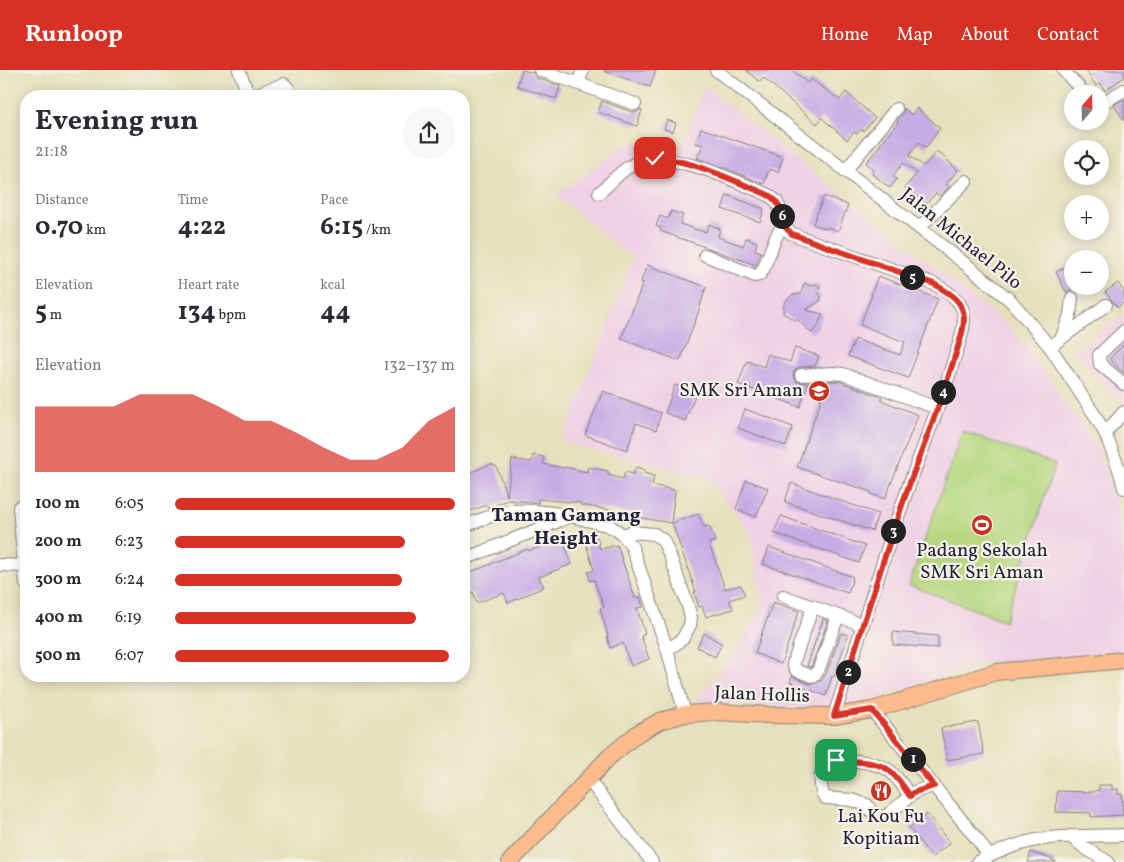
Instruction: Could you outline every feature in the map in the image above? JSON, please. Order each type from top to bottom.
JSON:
[{"type":"main road","name":"Jalan Hollis","points":[[510,862],[609,757],[638,733],[660,721],[685,714],[716,712],[834,716],[872,710],[996,672],[1124,660]]},
{"type":"street","points":[[239,70],[247,90]]},
{"type":"street","points":[[540,70],[635,104]]},
{"type":"street","points":[[578,83],[583,70]]},
{"type":"street","name":"Jalan Michael Pilo","points":[[716,70],[1011,301],[1050,347],[1105,432],[1124,488]]},
{"type":"street","points":[[1063,70],[1077,85]]},
{"type":"street","points":[[267,90],[284,84],[288,90]]},
{"type":"street","points":[[1109,99],[1124,90]]},
{"type":"street","points":[[845,171],[896,109]]},
{"type":"street","points":[[599,193],[630,166],[655,158],[671,159],[711,172],[770,196],[779,206],[784,222],[790,232],[934,284],[957,299],[963,308],[963,330],[938,408],[900,510],[834,716]]},
{"type":"street","points":[[919,228],[966,181]]},
{"type":"street","points":[[705,255],[759,276],[784,222]]},
{"type":"street","points":[[1062,337],[1070,315],[1072,298]]},
{"type":"street","points":[[1050,347],[1106,305]]},
{"type":"street","points":[[1124,331],[1099,355],[1100,364],[1124,384]]},
{"type":"street","points":[[801,375],[843,374],[938,408]]},
{"type":"street","points":[[1105,432],[1124,412]]},
{"type":"street","points":[[470,524],[510,511],[546,512],[572,516],[613,528],[627,539],[632,547],[667,649],[685,714]]},
{"type":"street","points":[[470,557],[572,516]]},
{"type":"street","points":[[622,535],[633,532],[654,534],[663,540],[670,556],[691,618],[690,625],[683,638],[667,649]]},
{"type":"street","points":[[0,565],[20,566]]},
{"type":"street","points":[[783,596],[863,625]]},
{"type":"street","points":[[813,606],[793,664],[796,670],[811,676],[815,675],[818,671],[838,616]]},
{"type":"street","points":[[872,710],[977,839],[983,859],[1007,849],[1041,839],[1070,836],[1124,835]]},
{"type":"street","points":[[910,796],[897,778],[888,770],[873,764],[836,760],[828,761],[820,775],[822,794],[825,798],[852,800],[867,805],[878,816],[885,817],[915,792],[934,786]]},
{"type":"street","points":[[588,779],[652,862]]},
{"type":"street","points":[[1070,836],[1108,862]]},
{"type":"shaded area","name":"SMK Sri Aman","points":[[704,86],[999,318],[1023,341],[1097,448],[1119,509],[1124,553],[1124,651],[975,664],[854,706],[826,709],[695,703],[723,668],[762,609],[750,531],[708,478],[562,442],[633,258],[556,195],[629,142],[681,150]]},
{"type":"shaded area","points":[[1124,315],[1124,404],[1073,351]]},
{"type":"green space","name":"Padang Sekolah SMK Sri Aman","points":[[962,431],[1055,464],[1005,621],[909,585]]},
{"type":"building","points":[[522,70],[533,73],[537,78],[560,86],[556,99],[517,86]]},
{"type":"building","points":[[604,70],[656,70],[650,87]]},
{"type":"building","points":[[746,70],[792,70],[808,83],[811,79],[840,100],[846,92],[875,118],[863,131],[861,129],[857,134],[854,132],[847,140],[822,118],[817,124],[764,78],[760,82]]},
{"type":"building","points":[[1086,70],[1124,70],[1124,77],[1109,88],[1109,85],[1101,85],[1100,83],[1095,85]]},
{"type":"building","points":[[1124,99],[1124,121],[1114,105]]},
{"type":"building","points":[[602,101],[632,112],[637,112],[641,109],[637,126],[598,112]]},
{"type":"building","points":[[904,108],[911,115],[917,108],[940,128],[926,148],[919,142],[909,156],[924,166],[937,151],[958,170],[946,184],[949,187],[940,196],[936,193],[926,204],[905,188],[917,173],[903,163],[893,176],[897,179],[890,188],[872,174],[874,170],[866,163],[898,122]]},
{"type":"building","points":[[667,120],[676,123],[673,132],[664,129]]},
{"type":"building","points":[[701,128],[783,157],[778,172],[769,169],[764,184],[697,158],[703,145],[695,143]]},
{"type":"building","points":[[727,195],[764,209],[760,222],[722,209]]},
{"type":"building","points":[[824,196],[848,205],[838,231],[813,224]]},
{"type":"building","points":[[671,211],[683,215],[680,224],[706,232],[709,224],[720,229],[718,237],[743,246],[746,238],[757,242],[755,250],[761,252],[756,265],[660,231],[661,228],[656,226],[660,216],[668,219]]},
{"type":"building","points":[[647,265],[706,287],[680,361],[621,339],[643,283],[641,282]]},
{"type":"building","points":[[1064,268],[1064,288],[1056,272]]},
{"type":"building","points":[[878,276],[938,299],[908,378],[848,356],[855,339],[900,355],[905,342],[860,325]]},
{"type":"building","points":[[804,283],[811,286],[815,284],[820,286],[818,293],[821,296],[820,301],[806,310],[823,314],[817,328],[811,333],[798,320],[794,320],[783,313],[784,303],[792,295],[801,294]]},
{"type":"building","points":[[1118,283],[1124,292],[1124,302],[1118,308],[1107,295],[1109,295],[1109,289]]},
{"type":"building","points":[[1124,344],[1124,373],[1109,359]]},
{"type":"building","points":[[795,348],[819,356],[815,366],[800,367],[794,372],[793,376],[797,382],[808,383],[800,407],[738,384],[747,361],[764,367],[768,354],[790,362]]},
{"type":"building","points":[[826,382],[841,382],[882,397],[881,400],[918,415],[885,499],[871,494],[871,492],[797,467]]},
{"type":"building","points":[[675,385],[696,393],[685,421],[665,413]]},
{"type":"building","points":[[603,391],[661,413],[656,430],[636,423],[627,450],[585,435]]},
{"type":"building","points":[[745,409],[793,427],[786,446],[738,428]]},
{"type":"building","points":[[533,455],[544,457],[543,464],[587,472],[588,467],[608,471],[608,475],[623,479],[625,472],[633,474],[636,467],[645,470],[644,473],[654,476],[652,485],[675,490],[671,523],[635,517],[636,514],[580,505],[581,503],[538,499],[538,503],[508,500],[488,508],[487,505],[470,511],[470,473],[491,464],[496,466],[507,496],[512,459],[532,462]]},
{"type":"building","points":[[746,480],[768,488],[756,517],[736,509]]},
{"type":"building","points":[[791,483],[878,514],[872,531],[785,502]]},
{"type":"building","points":[[698,514],[704,527],[709,526],[715,541],[709,543],[725,589],[741,585],[745,595],[729,600],[733,609],[706,617],[702,606],[699,607],[694,592],[696,592],[672,523]]},
{"type":"building","points":[[781,516],[865,546],[859,563],[774,533]]},
{"type":"building","points":[[593,532],[600,549],[617,545],[635,598],[640,597],[643,607],[637,608],[645,634],[641,636],[649,659],[631,666],[623,643],[610,648],[600,608],[604,607],[594,580],[590,581],[588,572],[594,570],[583,534]]},
{"type":"building","points":[[562,539],[572,564],[539,577],[544,587],[508,603],[504,593],[477,603],[473,592],[470,593],[470,572],[528,549],[529,551]]},
{"type":"building","points":[[769,547],[853,577],[848,593],[763,564]]},
{"type":"building","points":[[773,602],[799,611],[781,664],[755,653]]},
{"type":"building","points":[[823,619],[828,621],[811,667],[807,666]]},
{"type":"building","points":[[893,632],[938,636],[938,648],[893,645]]},
{"type":"building","points":[[704,633],[722,644],[715,657],[697,647]]},
{"type":"building","points":[[841,633],[848,635],[826,696],[790,682],[792,676],[809,684],[822,680]]},
{"type":"building","points":[[978,722],[984,754],[947,760],[941,728]]},
{"type":"building","points":[[1099,785],[1112,785],[1112,790],[1118,789],[1118,794],[1122,794],[1123,815],[1091,817],[1091,813],[1056,812],[1057,791],[1094,792],[1099,790]]},
{"type":"building","points":[[927,814],[950,843],[932,857],[909,828]]},
{"type":"building","points":[[1031,852],[1056,861],[1056,862],[1028,862]]},
{"type":"place","name":"SMK Sri Aman","points":[[819,391]]},
{"type":"place","name":"Padang Sekolah SMK Sri Aman","points":[[982,525]]},
{"type":"place","name":"Lai Kou Fu Kopitiam","points":[[881,791]]},
{"type":"district","name":"Taman Gamang Height","points":[[566,528]]},
{"type":"route","points":[[655,158],[671,159],[711,172],[764,193],[776,201],[786,228],[792,234],[934,284],[957,299],[963,308],[963,330],[953,365],[900,510],[834,716],[872,710],[934,786],[912,793],[910,796],[897,778],[881,766],[836,760]]}]
